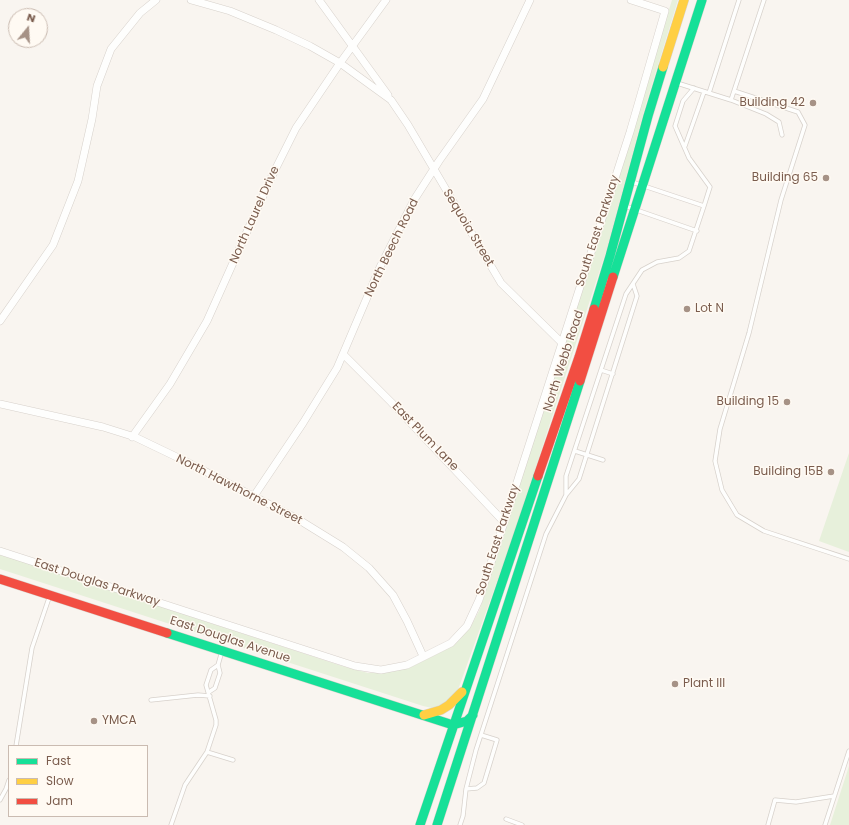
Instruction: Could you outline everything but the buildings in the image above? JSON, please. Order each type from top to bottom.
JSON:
[{"type":"main road","name":"North Webb Road","points":[[420,825],[579,357],[631,182],[648,116],[684,0]]},
{"type":"main road","name":"North Webb Road","points":[[437,825],[702,0]]},
{"type":"main road","points":[[660,77],[676,83]]},
{"type":"main road","name":"East Douglas Avenue","points":[[0,579],[453,725]]},
{"type":"main road","points":[[422,715],[441,710],[449,705],[465,690]]},
{"type":"main road","points":[[460,753],[456,730],[453,725],[467,721],[473,715]]},
{"type":"street","points":[[0,321],[53,245],[78,181],[92,119],[97,86],[112,49],[140,13],[156,0]]},
{"type":"street","name":"Sequoia Street","points":[[191,0],[230,11],[276,30],[340,62],[391,100]]},
{"type":"street","name":"Sequoia Street","points":[[319,0],[408,125],[501,283],[562,342]]},
{"type":"street","name":"North Laurel Drive","points":[[132,436],[170,384],[207,321],[271,178],[296,128],[340,62],[386,0]]},
{"type":"street","name":"North Beech Road","points":[[254,496],[311,411],[337,368],[380,267],[414,200],[483,99],[530,0]]},
{"type":"street","name":"South East Parkway","points":[[423,656],[451,643],[467,626],[479,600],[630,132],[665,11],[631,0]]},
{"type":"street","name":"East Plum Lane","points":[[343,354],[391,402],[504,522]]},
{"type":"street","name":"North Hawthorne Street","points":[[0,404],[103,427],[132,436],[296,518],[343,547],[368,568],[393,595],[423,656]]},
{"type":"street","name":"East Douglas Parkway","points":[[0,551],[355,666],[381,670],[407,665],[423,656]]},
{"type":"lane","points":[[709,93],[739,0]]},
{"type":"lane","points":[[730,100],[764,0]]},
{"type":"lane","points":[[676,83],[730,100],[766,114],[779,122],[782,135]]},
{"type":"lane","points":[[566,495],[566,476],[626,294],[642,270],[657,262],[679,258],[689,251],[697,231],[710,187],[689,158],[675,126],[683,101],[694,88]]},
{"type":"lane","points":[[734,91],[798,112],[804,125],[781,200],[749,333],[720,429],[715,461],[722,490],[737,515],[764,531],[849,559]]},
{"type":"lane","points":[[685,146],[704,92]]},
{"type":"lane","points":[[631,182],[704,206]]},
{"type":"lane","points":[[624,206],[697,231]]},
{"type":"lane","points":[[460,825],[463,816],[466,789],[481,735],[546,534],[566,495],[579,479],[613,374],[637,296],[633,284]]},
{"type":"lane","points":[[601,370],[613,374]]},
{"type":"lane","points":[[575,451],[603,460]]},
{"type":"lane","points":[[16,745],[32,648],[50,595]]},
{"type":"lane","points":[[151,700],[210,694],[215,688],[220,673],[218,665],[222,651]]},
{"type":"lane","points":[[171,825],[185,785],[207,752],[216,725],[210,694],[206,685],[211,670],[218,665]]},
{"type":"lane","points":[[466,789],[476,788],[484,783],[497,740],[481,735]]},
{"type":"lane","points":[[825,825],[849,751]]},
{"type":"lane","points":[[207,752],[234,760]]},
{"type":"lane","points":[[0,800],[8,783]]},
{"type":"lane","points":[[768,825],[775,800],[796,802],[834,796]]},
{"type":"lane","points":[[506,819],[522,825]]},
{"type":"green space","points":[[672,0],[678,0],[645,107],[607,248],[513,537],[459,687],[454,697],[448,703],[432,708],[423,706],[0,569],[0,554],[342,666],[368,673],[390,672],[409,668],[445,650],[459,640],[471,626],[484,597]]},
{"type":"green space","points":[[849,453],[849,552],[819,541]]},
{"type":"green space","points":[[849,766],[849,825],[830,825]]},
{"type":"traffic: fast","points":[[613,277],[702,0]]},
{"type":"traffic: fast","points":[[594,309],[663,67]]},
{"type":"traffic: fast","points":[[437,825],[580,381]]},
{"type":"traffic: fast","points":[[420,825],[538,476]]},
{"type":"traffic: fast","points":[[167,633],[453,725],[467,721],[473,715]]},
{"type":"traffic: slow","points":[[663,67],[684,0]]},
{"type":"traffic: slow","points":[[424,715],[441,710],[449,705],[462,692]]},
{"type":"traffic: jam","points":[[580,381],[613,277]]},
{"type":"traffic: jam","points":[[538,476],[594,309]]},
{"type":"traffic: jam","points":[[0,579],[167,633]]},
{"type":"place","name":"Building 42","points":[[813,103]]},
{"type":"place","name":"Building 65","points":[[826,178]]},
{"type":"place","name":"Lot N","points":[[687,309]]},
{"type":"place","name":"Building 15","points":[[787,402]]},
{"type":"place","name":"Building 15B","points":[[831,472]]},
{"type":"place","name":"Plant III","points":[[675,684]]},
{"type":"place","name":"YMCA","points":[[94,721]]}]
